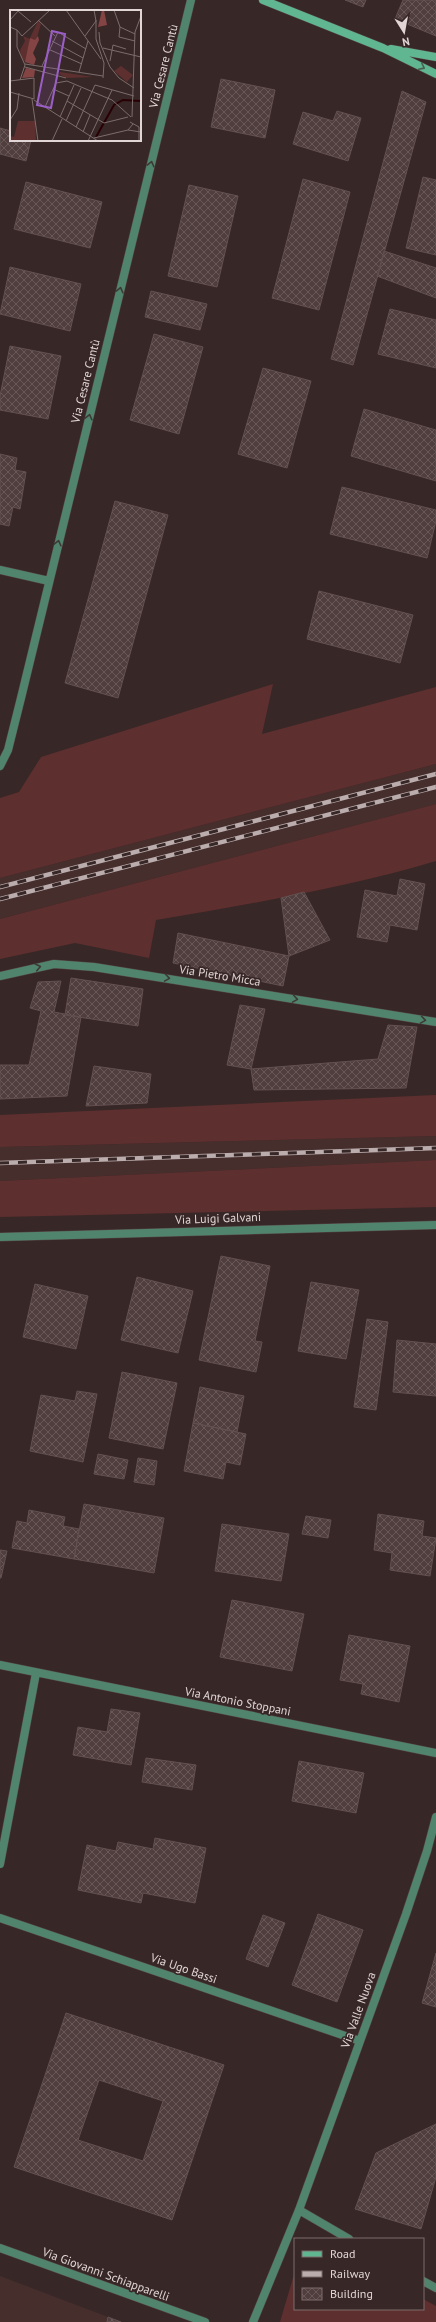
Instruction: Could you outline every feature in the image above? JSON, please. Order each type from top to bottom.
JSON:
[{"type":"street","name":"Via Cesare Cantù","points":[[0,766],[10,742],[191,0]]},
{"type":"street","points":[[263,0],[383,48],[436,74]]},
{"type":"street","points":[[383,48],[436,56]]},
{"type":"street","points":[[0,570],[49,581]]},
{"type":"street","name":"Via Pietro Micca","points":[[0,976],[54,964],[94,967],[436,1022]]},
{"type":"street","name":"Via Luigi Galvani","points":[[0,1237],[436,1225]]},
{"type":"street","name":"Via Antonio Stoppani","points":[[0,1666],[436,1753]]},
{"type":"street","points":[[0,1864],[36,1673]]},
{"type":"street","name":"Via Valle Nuova","points":[[253,2322],[299,2210],[428,1851],[436,1817]]},
{"type":"street","name":"Via Ugo Bassi","points":[[0,1918],[360,2041]]},
{"type":"street","points":[[299,2210],[347,2238]]},
{"type":"street","name":"Via Giovanni Schiapparelli","points":[[0,2248],[205,2322]]},
{"type":"street","points":[[424,2282],[436,2288]]},
{"type":"shaded area","points":[[273,684],[262,734],[436,687],[436,764],[0,878],[0,798],[19,792],[41,757]]},
{"type":"shaded area","points":[[436,764],[436,804],[0,919],[0,878]]},
{"type":"shaded area","points":[[436,804],[436,861],[402,871],[332,887],[156,920],[149,958],[75,943],[0,959],[0,919]]},
{"type":"shaded area","points":[[436,1095],[436,1136],[0,1147],[0,1115]]},
{"type":"shaded area","points":[[436,1136],[436,1160],[0,1181],[0,1147]]},
{"type":"shaded area","points":[[436,1160],[436,1207],[0,1217],[0,1181]]},
{"type":"shaded area","points":[[294,2274],[294,2310],[424,2310],[424,2300],[436,2306],[436,2322],[280,2322]]},
{"type":"shaded area","points":[[0,2276],[108,2317],[121,2322],[0,2322]]},
{"type":"building","points":[[345,0],[366,0],[363,7]]},
{"type":"building","points":[[403,0],[436,0],[436,36],[395,19]]},
{"type":"building","points":[[221,79],[275,90],[265,138],[211,127]]},
{"type":"building","points":[[402,91],[426,102],[353,365],[331,359]]},
{"type":"building","points":[[337,111],[361,118],[348,161],[293,144],[303,112],[333,121]]},
{"type":"building","points":[[0,128],[10,131],[10,141],[31,141],[26,161],[0,154]]},
{"type":"building","points":[[423,177],[436,180],[436,255],[406,248]]},
{"type":"building","points":[[303,179],[350,192],[319,310],[272,298]]},
{"type":"building","points":[[26,182],[102,202],[90,248],[14,229]]},
{"type":"building","points":[[189,185],[238,196],[217,287],[168,276]]},
{"type":"building","points":[[384,251],[436,268],[436,298],[377,276]]},
{"type":"building","points":[[10,267],[81,284],[70,331],[0,314]]},
{"type":"building","points":[[151,291],[207,304],[200,330],[145,317]]},
{"type":"building","points":[[390,309],[436,320],[436,368],[378,354]]},
{"type":"building","points":[[154,334],[203,347],[179,434],[130,420]]},
{"type":"building","points":[[10,346],[61,356],[48,419],[0,410],[0,396]]},
{"type":"building","points":[[263,368],[311,381],[287,468],[238,454]]},
{"type":"building","points":[[364,409],[436,430],[436,481],[351,456]]},
{"type":"building","points":[[0,454],[17,458],[15,470],[26,472],[20,509],[13,507],[9,526],[0,524]]},
{"type":"building","points":[[342,487],[436,510],[436,521],[427,558],[330,534]]},
{"type":"building","points":[[115,501],[168,515],[118,698],[65,683]]},
{"type":"building","points":[[319,591],[413,615],[400,663],[307,639]]},
{"type":"building","points":[[400,879],[425,884],[417,930],[390,925],[387,942],[357,937],[365,890],[397,896]]},
{"type":"building","points":[[304,892],[330,940],[289,956],[281,898]]},
{"type":"building","points":[[178,933],[289,956],[283,986],[173,963]]},
{"type":"building","points":[[71,978],[143,989],[138,1026],[65,1015]]},
{"type":"building","points":[[61,981],[54,1012],[81,1017],[67,1096],[0,1099],[0,1065],[29,1065],[41,1011],[30,1008],[38,982]]},
{"type":"building","points":[[240,1005],[265,1009],[251,1069],[227,1065]]},
{"type":"building","points":[[388,1025],[417,1027],[406,1088],[254,1090],[251,1069],[378,1059]]},
{"type":"building","points":[[94,1066],[151,1074],[147,1103],[86,1106]]},
{"type":"building","points":[[221,1256],[270,1266],[255,1341],[262,1342],[256,1372],[199,1360]]},
{"type":"building","points":[[137,1277],[193,1291],[178,1353],[121,1340]]},
{"type":"building","points":[[311,1282],[359,1290],[346,1359],[298,1351]]},
{"type":"building","points":[[35,1284],[88,1296],[76,1349],[23,1337]]},
{"type":"building","points":[[367,1319],[388,1322],[376,1410],[354,1407]]},
{"type":"building","points":[[397,1340],[436,1344],[436,1396],[393,1392]]},
{"type":"building","points":[[122,1372],[177,1383],[163,1449],[109,1438]]},
{"type":"building","points":[[200,1387],[244,1396],[237,1432],[193,1423]]},
{"type":"building","points":[[77,1391],[97,1394],[83,1462],[30,1451],[41,1395],[75,1401]]},
{"type":"building","points":[[193,1423],[246,1434],[240,1465],[226,1462],[223,1479],[184,1471]]},
{"type":"building","points":[[98,1454],[128,1460],[124,1479],[94,1474]]},
{"type":"building","points":[[138,1458],[157,1461],[154,1485],[134,1482]]},
{"type":"building","points":[[84,1504],[164,1518],[154,1573],[74,1559]]},
{"type":"building","points":[[29,1510],[65,1517],[63,1526],[79,1529],[74,1559],[12,1548],[17,1521],[27,1523]]},
{"type":"building","points":[[378,1514],[424,1521],[422,1536],[436,1538],[430,1576],[390,1570],[392,1553],[374,1550]]},
{"type":"building","points":[[306,1516],[331,1520],[328,1538],[302,1534]]},
{"type":"building","points":[[222,1524],[289,1534],[281,1581],[215,1571]]},
{"type":"building","points":[[0,1550],[7,1551],[1,1578],[0,1578]]},
{"type":"building","points":[[232,1600],[304,1614],[292,1671],[220,1657]]},
{"type":"building","points":[[349,1635],[410,1646],[399,1702],[361,1694],[363,1684],[340,1680]]},
{"type":"building","points":[[111,1709],[140,1713],[131,1765],[73,1755],[78,1727],[107,1732]]},
{"type":"building","points":[[146,1758],[196,1765],[192,1790],[142,1782]]},
{"type":"building","points":[[299,1761],[364,1773],[356,1813],[292,1801]]},
{"type":"building","points":[[155,1838],[206,1848],[195,1903],[143,1893],[141,1903],[78,1890],[87,1845],[116,1851],[118,1842],[153,1849]]},
{"type":"building","points":[[318,1914],[363,1930],[337,2002],[292,1985]]},
{"type":"building","points":[[263,1915],[285,1923],[268,1967],[246,1959]]},
{"type":"building","points":[[436,1953],[436,2007],[422,2003]]},
{"type":"building","points":[[66,2013],[224,2065],[172,2220],[14,2167]],"holes":[[[99,2080],[163,2101],[143,2161],[78,2140]]]},
{"type":"building","points":[[436,2124],[436,2177],[421,2229],[355,2209],[376,2153]]},
{"type":"building","points":[[108,2317],[121,2322],[107,2322]]},
{"type":"railway","points":[[0,887],[436,774]]},
{"type":"railway","points":[[0,899],[436,787]]},
{"type":"railway","points":[[0,1163],[436,1148]]}]
